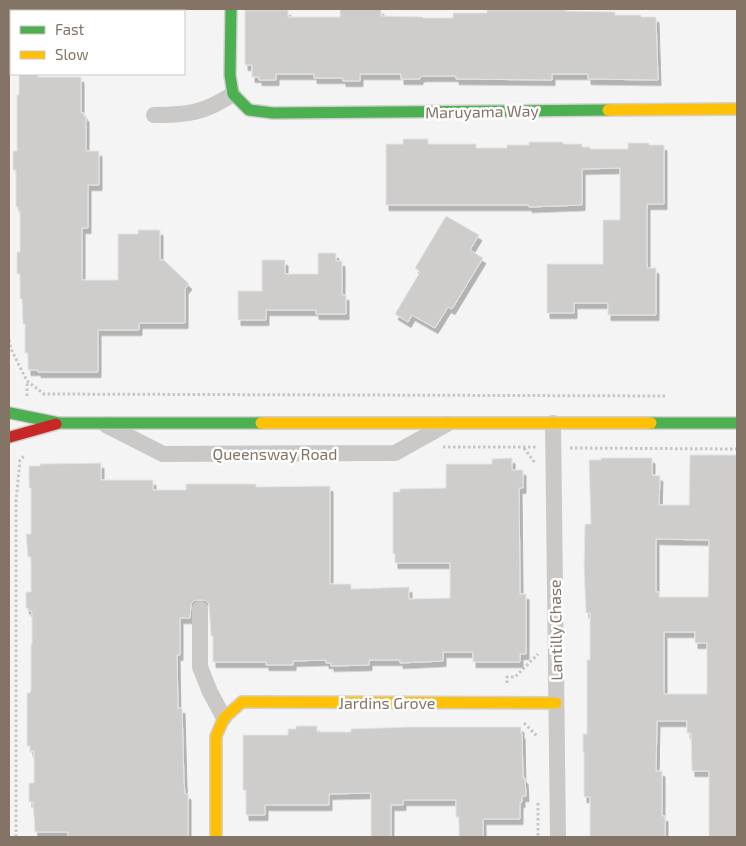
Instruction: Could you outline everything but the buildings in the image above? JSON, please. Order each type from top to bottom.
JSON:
[{"type":"street","points":[[154,115],[199,112],[216,106],[233,94],[230,75],[231,9]]},
{"type":"street","name":"Maruyama Way","points":[[233,94],[249,110],[273,113],[737,109]]},
{"type":"street","points":[[9,413],[12,426],[9,438]]},
{"type":"street","name":"Queensway Road","points":[[9,413],[59,422],[737,423]]},
{"type":"street","name":"Queensway Road","points":[[9,438],[59,422]]},
{"type":"street","name":"Queensway Road","points":[[102,422],[163,454],[395,453],[449,423]]},
{"type":"street","name":"Lantilly Chase","points":[[553,423],[558,837]]},
{"type":"street","points":[[200,609],[200,667],[210,692],[224,718],[216,736],[216,837]]},
{"type":"street","name":"Jardins Grove","points":[[224,718],[242,702],[556,703]]},
{"type":"path","points":[[9,340],[11,350],[27,380],[44,394],[666,396]]},
{"type":"path","points":[[27,380],[28,417]]},
{"type":"path","points":[[16,837],[16,501],[20,460],[28,452],[28,432]]},
{"type":"path","points":[[443,447],[737,449]]},
{"type":"path","points":[[524,447],[536,466]]},
{"type":"path","points":[[507,703],[507,677],[515,677],[538,655],[538,645]]},
{"type":"path","points":[[523,722],[537,735],[537,745]]},
{"type":"path","points":[[538,800],[538,837]]},
{"type":"traffic: fast","points":[[231,9],[230,75],[233,94],[249,110],[273,113],[608,110]]},
{"type":"traffic: fast","points":[[10,413],[59,423],[261,423]]},
{"type":"traffic: fast","points":[[651,423],[737,423]]},
{"type":"traffic: slow","points":[[608,110],[737,109]]},
{"type":"traffic: slow","points":[[261,423],[651,423]]},
{"type":"traffic: slow","points":[[216,837],[216,736],[224,718],[242,702],[556,703]]},
{"type":"traffic: jam","points":[[10,437],[56,424]]}]
